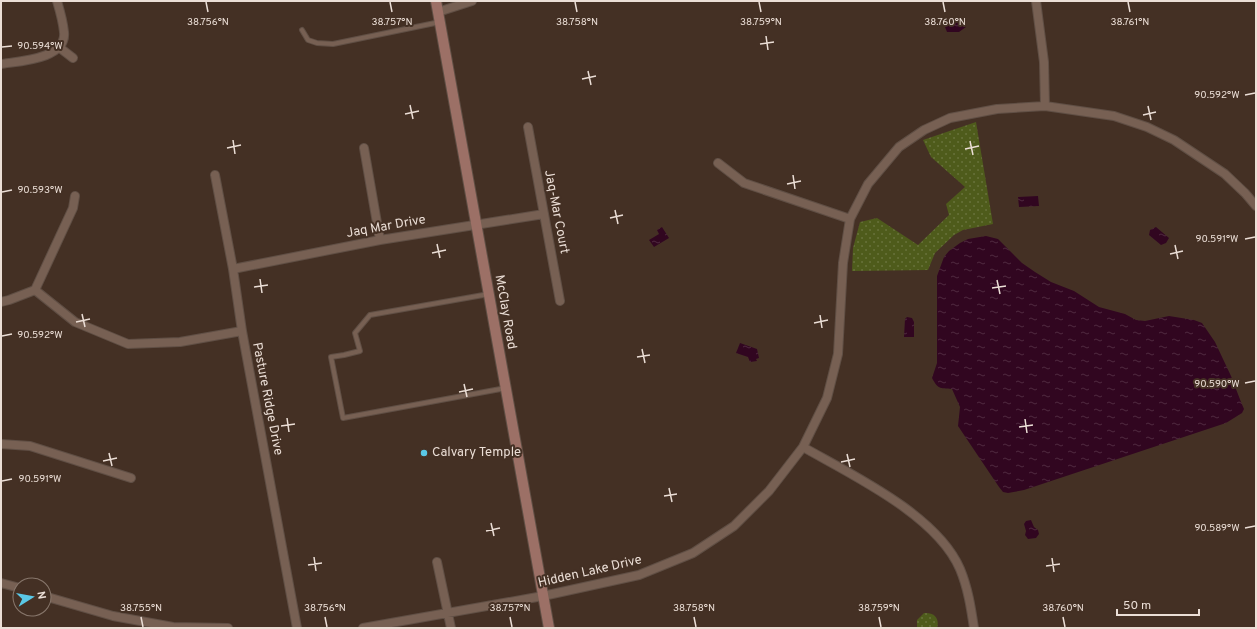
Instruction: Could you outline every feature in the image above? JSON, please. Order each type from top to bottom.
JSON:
[{"type":"main road","name":"McClay Road","points":[[436,1],[549,628]]},
{"type":"street","points":[[1,64],[47,56],[60,48],[65,33],[58,1]]},
{"type":"street","points":[[439,17],[472,1]]},
{"type":"street","points":[[1036,1],[1044,62],[1045,106]]},
{"type":"street","points":[[60,48],[73,58]]},
{"type":"street","name":"Hidden Lake Drive","points":[[363,628],[543,596],[638,575],[693,553],[734,526],[769,491],[803,447],[827,398],[838,354],[843,262],[850,219],[868,184],[899,147],[924,130],[950,118],[997,109],[1045,106],[1114,116],[1155,131],[1174,140],[1225,174],[1256,206]]},
{"type":"street","name":"Jaq-Mar Court","points":[[528,127],[560,301]]},
{"type":"street","points":[[364,148],[380,240]]},
{"type":"street","points":[[718,163],[744,183],[850,219]]},
{"type":"street","name":"Pasture Ridge Drive","points":[[215,175],[233,269],[242,331],[297,628]]},
{"type":"street","points":[[1,302],[35,290],[73,208],[75,196]]},
{"type":"street","name":"Jaq Mar Drive","points":[[233,269],[380,240],[544,214]]},
{"type":"street","points":[[35,290],[75,322],[128,344],[180,342],[242,331]]},
{"type":"street","points":[[1,444],[30,446],[131,478]]},
{"type":"street","points":[[803,447],[892,498],[919,519],[944,543],[960,568],[969,593],[974,628]]},
{"type":"street","points":[[437,562],[451,628]]},
{"type":"street","points":[[1,582],[12,585]]},
{"type":"street","points":[[52,598],[113,616],[173,628],[228,628]]},
{"type":"lane","points":[[302,30],[308,40],[318,43],[333,44],[439,17]]},
{"type":"lane","points":[[489,294],[370,315],[355,333],[360,351],[344,355],[331,356],[343,418],[506,388]]},
{"type":"green space","points":[[976,122],[993,224],[963,230],[954,235],[935,253],[928,270],[852,271],[853,248],[860,222],[877,218],[918,245],[949,215],[946,204],[965,187],[931,157],[923,140]]},
{"type":"green space","points":[[924,613],[935,616],[938,621],[937,628],[917,628],[917,620]]},
{"type":"water","points":[[959,21],[963,22],[966,27],[959,32],[947,32],[945,27],[949,23]]},
{"type":"water","points":[[1038,196],[1039,206],[1019,207],[1018,197]]},
{"type":"water","points":[[662,227],[669,238],[654,247],[649,240],[659,234],[657,230]]},
{"type":"water","points":[[1156,227],[1169,238],[1166,243],[1161,245],[1149,235],[1150,230]]},
{"type":"water","points":[[986,236],[998,239],[1022,263],[1035,272],[1051,282],[1074,291],[1099,307],[1125,314],[1136,320],[1145,321],[1169,316],[1194,320],[1202,323],[1215,342],[1231,376],[1244,409],[1242,413],[1226,423],[1024,490],[1008,493],[1003,492],[958,426],[960,407],[952,389],[939,387],[932,378],[937,363],[937,276],[944,257],[949,251],[968,239]]},
{"type":"water","points":[[907,317],[912,318],[914,322],[914,337],[904,337],[905,319]]},
{"type":"water","points":[[740,343],[757,349],[759,358],[756,359],[757,361],[750,362],[748,357],[736,353]]},
{"type":"water","points":[[1031,520],[1039,534],[1036,538],[1028,539],[1025,535],[1026,531],[1024,524],[1026,521]]},
{"type":"place","name":"Calvary Temple","points":[[424,453]]}]
